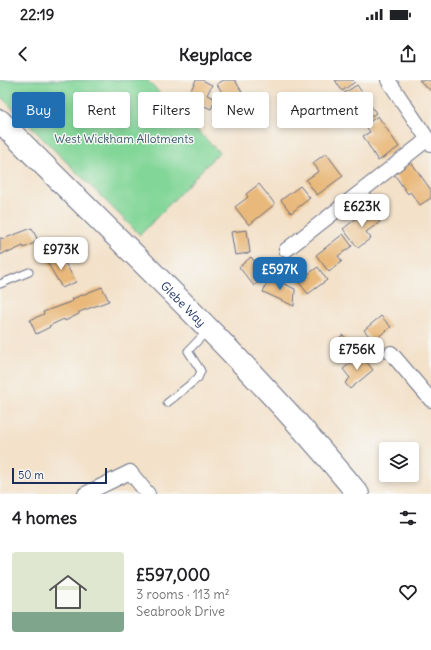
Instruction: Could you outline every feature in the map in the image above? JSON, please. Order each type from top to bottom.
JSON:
[{"type":"highway","name":"Glebe Way","points":[[0,121],[209,329],[285,410],[358,494]]},
{"type":"street","points":[[286,250],[429,141],[388,80]]},
{"type":"street","points":[[391,353],[428,390]]},
{"type":"street","points":[[85,494],[130,472],[148,494]]},
{"type":"lane","points":[[0,284],[28,272]]},
{"type":"lane","points":[[166,403],[198,378],[201,371],[188,351],[209,329]]},
{"type":"green space","name":"West Wickham Allotments","points":[[0,80],[147,80],[159,92],[138,92],[138,128],[195,128],[219,152],[140,235],[32,128],[65,128],[65,92],[12,92],[12,108],[0,96]]},
{"type":"building","points":[[196,80],[202,80],[212,85],[207,95],[212,97],[211,109],[204,106],[204,92],[190,92]]},
{"type":"building","points":[[224,80],[235,80],[242,92],[222,92],[217,84]]},
{"type":"building","points":[[335,80],[353,80],[355,82],[342,91]]},
{"type":"building","points":[[419,80],[431,80],[431,91],[422,83]]},
{"type":"building","points":[[357,85],[362,92],[346,92]]},
{"type":"building","points":[[378,116],[399,147],[378,161],[363,136],[370,132],[367,128],[373,128],[373,119]]},
{"type":"building","points":[[326,153],[343,176],[317,195],[306,180],[319,171],[313,163]]},
{"type":"building","points":[[411,162],[431,190],[431,198],[420,205],[410,192],[408,194],[394,174]]},
{"type":"building","points":[[259,184],[275,204],[249,225],[235,207],[248,197],[246,194]]},
{"type":"building","points":[[300,186],[310,198],[291,213],[281,200]]},
{"type":"building","points":[[369,208],[380,222],[366,232],[371,238],[358,248],[343,229]]},
{"type":"building","points":[[32,228],[38,241],[24,248],[23,246],[0,255],[0,238],[3,239]]},
{"type":"building","points":[[247,230],[250,253],[235,255],[231,232]]},
{"type":"building","points":[[343,234],[352,246],[338,256],[342,261],[329,272],[316,255]]},
{"type":"building","points":[[60,254],[76,282],[62,288],[46,260]]},
{"type":"building","points":[[251,257],[266,276],[254,286],[239,267]]},
{"type":"building","points":[[318,267],[327,280],[308,294],[298,281]]},
{"type":"building","points":[[269,277],[295,289],[294,306],[263,292]]},
{"type":"building","points":[[102,287],[109,301],[79,312],[79,314],[65,321],[64,319],[36,334],[30,320],[44,314],[43,312],[73,301],[72,299]]},
{"type":"building","points":[[381,316],[391,327],[373,341],[364,330]]},
{"type":"building","points":[[343,335],[356,351],[344,361],[331,344]]},
{"type":"building","points":[[361,355],[373,370],[350,389],[345,383],[350,378],[343,369]]}]
